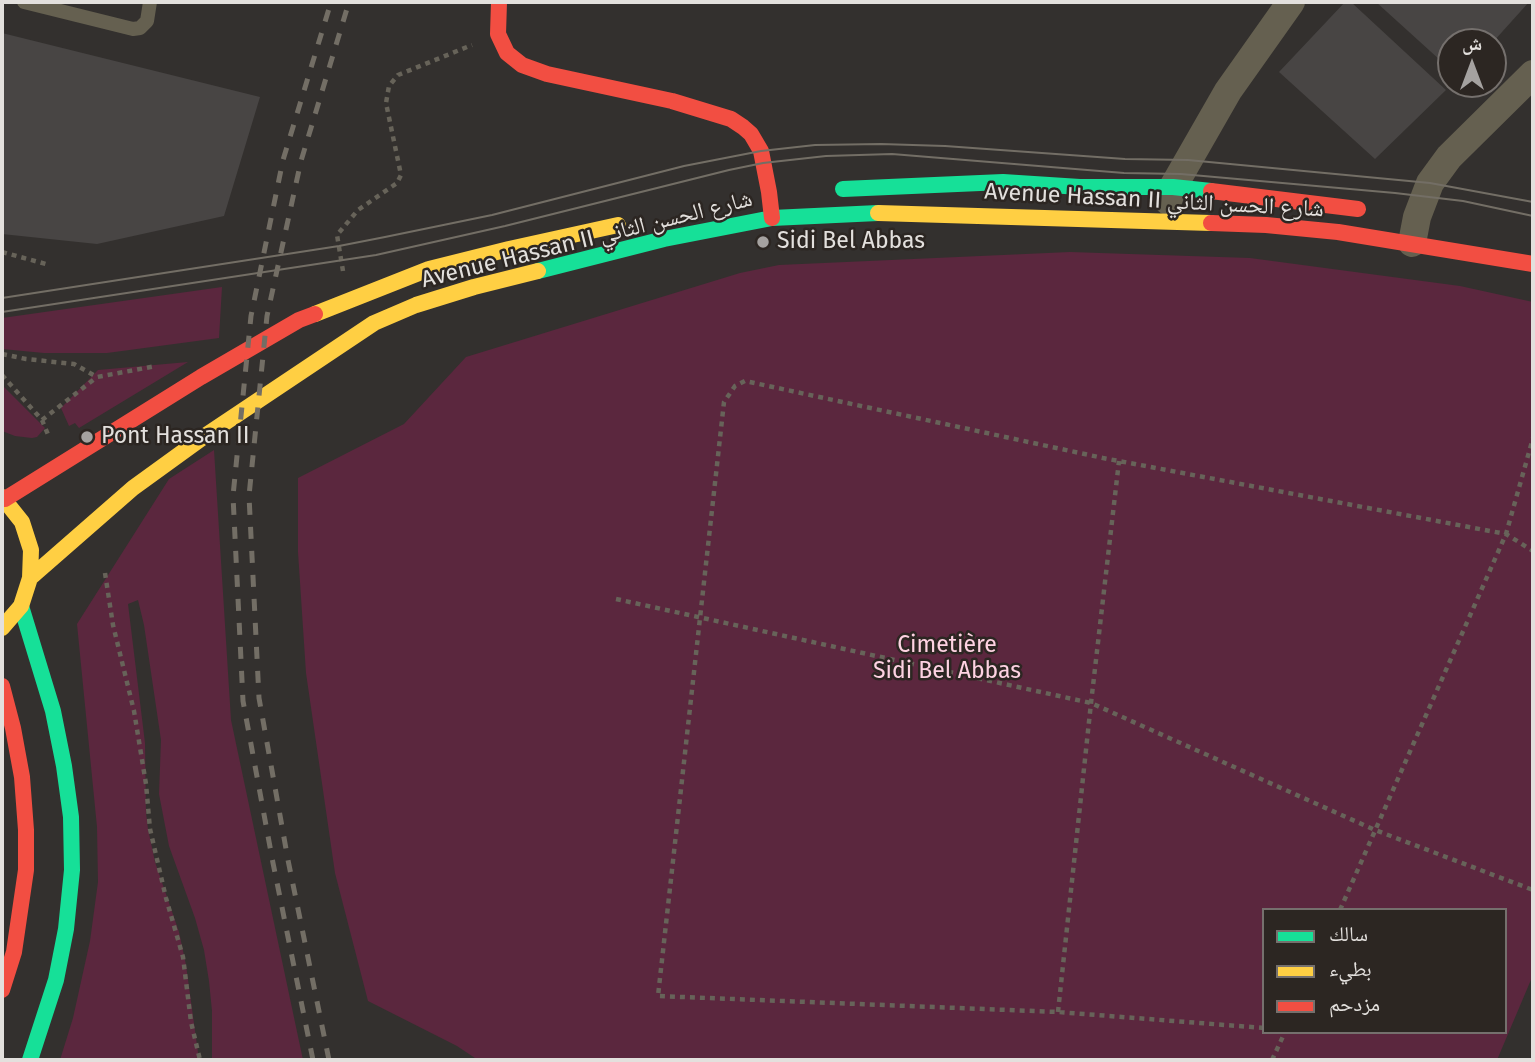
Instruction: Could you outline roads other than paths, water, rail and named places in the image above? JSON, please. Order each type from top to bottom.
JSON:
[{"type":"main road","points":[[499,2],[498,34],[507,52],[522,65],[547,74],[672,100],[731,119],[751,134],[761,151],[772,218]]},
{"type":"main road","name":"Avenue Hassan II شارع الحسن الثاني","points":[[824,190],[1003,182],[1080,187],[1173,187],[1371,211]]},
{"type":"main road","name":"Avenue Hassan II شارع الحسن الثاني","points":[[30,578],[132,488],[374,323],[416,305],[474,287],[664,239],[772,218],[874,213],[1266,225],[1338,232],[1416,224],[1533,264]]},
{"type":"main road","name":"Avenue Hassan II شارع الحسن الثاني","points":[[3,498],[299,320],[429,269],[629,222]]},
{"type":"main road","points":[[2,628],[21,606],[30,578],[31,550],[22,522],[3,498]]},
{"type":"main road","points":[[21,606],[53,711],[71,817],[72,870],[66,929],[56,980],[30,1060]]},
{"type":"main road","points":[[2,686],[22,777],[26,870],[14,952],[2,990]]},
{"type":"street","points":[[1160,222],[1173,187],[1228,91],[1291,2]]},
{"type":"street","points":[[1416,224],[1430,183],[1449,157],[1533,74]]},
{"type":"lane","points":[[24,2],[132,29],[140,28],[147,21],[150,2]]},
{"type":"tram line","points":[[2,298],[339,246],[492,215],[684,166],[761,151],[815,145],[945,146],[1125,159],[1188,160],[1430,183],[1533,202]]},
{"type":"tram line","points":[[2,312],[376,255],[729,170],[826,156],[892,154],[1124,173],[1181,174],[1463,201],[1533,216]]},
{"type":"railway","points":[[313,1060],[243,701],[233,496],[251,316],[283,160],[331,2]]},
{"type":"railway","points":[[329,1060],[288,860],[259,698],[249,496],[267,316],[301,161],[349,2]]},
{"type":"place","name":"Sidi Bel Abbas","points":[[763,242]]},
{"type":"place","name":"Pont Hassan II","points":[[87,437]]},
{"type":"park label","name":"Cimetière Sidi Bel Abbas","points":[[947,659]]}]
